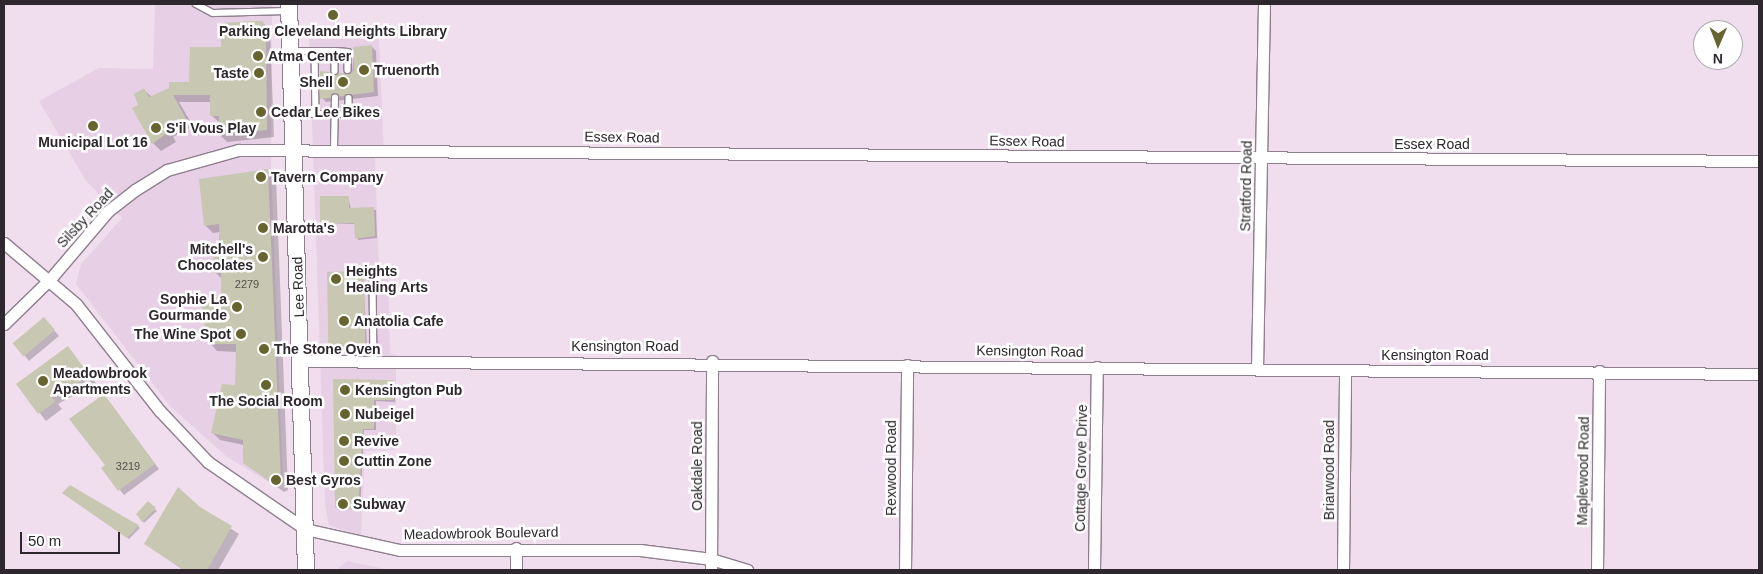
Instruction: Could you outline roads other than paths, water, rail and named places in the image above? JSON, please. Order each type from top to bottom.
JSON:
[{"type":"main road","name":"Lee Road","points":[[289,7],[306,570]]},
{"type":"street","name":"Stratford Road","points":[[1257,368],[1264,4]]},
{"type":"street","name":"Essex Road","points":[[294,149],[1759,161]]},
{"type":"street","name":"Silsby Road","points":[[4,324],[51,278],[108,211],[167,170],[238,150],[294,149]]},
{"type":"street","name":"Meadowbrook Boulevard","points":[[4,243],[51,278],[107,339],[189,444],[237,483],[305,529],[400,550],[516,548],[640,550],[711,565],[747,570]]},
{"type":"street","name":"Kensington Road","points":[[300,361],[712,361],[907,365],[1759,374]]},
{"type":"street","name":"Oakdale Road","points":[[711,565],[712,361]]},
{"type":"street","name":"Rexwood Road","points":[[905,570],[907,365]]},
{"type":"street","name":"Cottage Grove Drive","points":[[1094,570],[1097,367]]},
{"type":"street","name":"Briarwood Road","points":[[1344,570],[1345,370]]},
{"type":"street","name":"Maplewood Road","points":[[1597,570],[1599,371]]},
{"type":"street","points":[[516,548],[516,570]]},
{"type":"lane","points":[[196,4],[213,13],[289,7]]},
{"type":"lane","points":[[291,51],[348,52],[348,70]]},
{"type":"lane","points":[[315,51],[316,114]]},
{"type":"lane","points":[[335,52],[335,71]]},
{"type":"lane","points":[[334,149],[335,98]]},
{"type":"lane","points":[[349,98],[349,114]]},
{"type":"lane","points":[[293,114],[378,114]]},
{"type":"lane","points":[[373,282],[374,361]]},
{"type":"place","name":"Parking Cleveland Heights Library","points":[[333,15]]},
{"type":"place","name":"Atma Center","points":[[258,56]]},
{"type":"place","name":"Truenorth","points":[[364,70]]},
{"type":"place","name":"Taste","points":[[259,73]]},
{"type":"place","name":"Shell","points":[[343,82]]},
{"type":"place","name":"Cedar Lee Bikes","points":[[261,112]]},
{"type":"place","name":"Municipal Lot 16","points":[[93,126]]},
{"type":"place","name":"S'il Vous Play","points":[[156,128]]},
{"type":"place","name":"Tavern Company","points":[[261,177]]},
{"type":"place","name":"Marotta's","points":[[263,228]]},
{"type":"place","name":"Mitchell's Chocolates","points":[[263,257]]},
{"type":"place","name":"Heights Healing Arts","points":[[336,279]]},
{"type":"place","name":"Sophie La Gourmande","points":[[237,307]]},
{"type":"place","name":"Anatolia Cafe","points":[[344,321]]},
{"type":"place","name":"The Wine Spot","points":[[241,334]]},
{"type":"place","name":"The Stone Oven","points":[[264,349]]},
{"type":"place","name":"Meadowbrook Apartments","points":[[43,381]]},
{"type":"place","name":"The Social Room","points":[[266,385]]},
{"type":"place","name":"Kensington Pub","points":[[345,390]]},
{"type":"place","name":"Nubeigel","points":[[345,414]]},
{"type":"place","name":"Revive","points":[[344,441]]},
{"type":"place","name":"Cuttin Zone","points":[[344,461]]},
{"type":"place","name":"Best Gyros","points":[[276,480]]},
{"type":"place","name":"Subway","points":[[343,504]]}]
